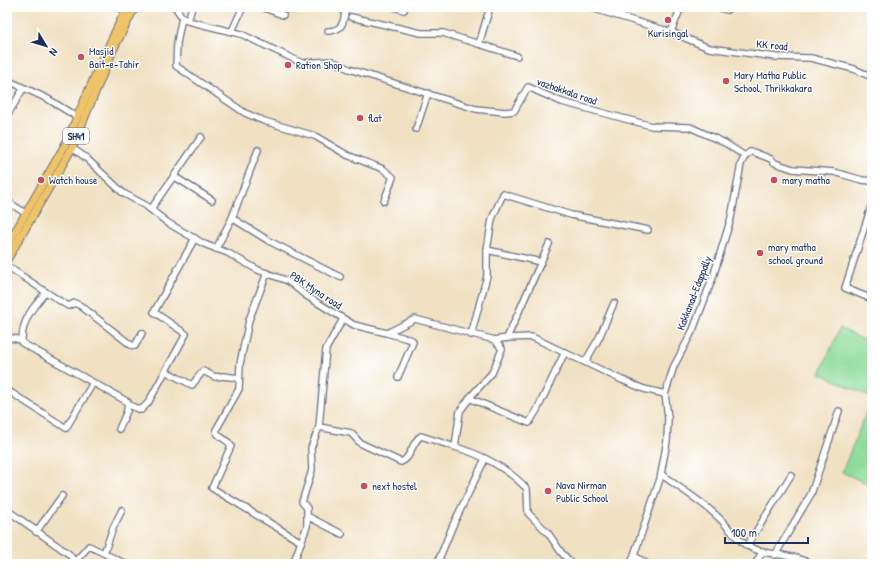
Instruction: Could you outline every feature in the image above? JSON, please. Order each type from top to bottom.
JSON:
[{"type":"main road","points":[[7,246],[65,145],[127,7]]},
{"type":"main road","name":"SH41","points":[[7,260],[72,148],[113,50],[135,7]]},
{"type":"street","points":[[175,7],[182,17],[188,21],[192,7]]},
{"type":"street","points":[[232,31],[243,7]]},
{"type":"street","points":[[262,7],[283,15]]},
{"type":"street","points":[[328,31],[337,30],[341,27],[346,7]]},
{"type":"street","points":[[394,7],[404,10]]},
{"type":"street","points":[[479,44],[490,7]]},
{"type":"street","name":"KK road","points":[[588,7],[610,10],[671,32],[709,48],[776,57],[811,58],[854,69],[872,77]]},
{"type":"street","points":[[671,32],[681,7]]},
{"type":"street","points":[[716,7],[727,10]]},
{"type":"street","points":[[182,17],[176,43],[176,66],[245,113],[264,121],[315,136],[347,155],[383,169],[393,177],[384,201]]},
{"type":"street","points":[[351,17],[421,33],[443,33],[517,56]]},
{"type":"street","name":"vazhakkala road","points":[[188,21],[232,31],[302,64],[332,62],[476,109],[505,112],[514,111],[528,87],[562,102],[652,126],[690,127],[725,143],[745,156]]},
{"type":"street","points":[[7,80],[48,99],[77,117]]},
{"type":"street","points":[[7,116],[24,89]]},
{"type":"street","points":[[416,129],[428,93]]},
{"type":"street","points":[[151,209],[175,177],[201,137]]},
{"type":"street","name":"PBK Myna road","points":[[72,148],[85,157],[124,193],[151,209],[168,223],[216,249],[267,273],[288,281],[305,295],[354,325],[412,340],[398,377]]},
{"type":"street","points":[[216,249],[232,218],[258,150]]},
{"type":"street","points":[[745,156],[750,152],[753,152],[771,159],[775,164],[793,169],[834,172],[862,180],[872,181]]},
{"type":"street","name":"Kakkanad-Edappally","points":[[631,564],[635,556],[661,474],[667,441],[668,418],[666,394],[674,366],[692,330],[713,277],[731,218],[741,164],[745,156]]},
{"type":"street","points":[[175,177],[212,200]]},
{"type":"street","points":[[471,335],[487,276],[487,250],[492,219],[503,194],[571,215],[648,230]]},
{"type":"street","points":[[7,201],[25,213]]},
{"type":"street","points":[[872,204],[845,288],[872,299]]},
{"type":"street","points":[[232,218],[269,241],[340,277]]},
{"type":"street","points":[[46,292],[26,318],[22,330],[22,343],[128,402],[129,405],[141,410],[148,403],[186,334],[154,312],[195,238]]},
{"type":"street","points":[[507,338],[549,244]]},
{"type":"street","points":[[487,250],[541,262]]},
{"type":"street","points":[[7,266],[68,306],[75,303],[81,306],[131,345],[135,346],[142,333]]},
{"type":"street","points":[[267,273],[249,320],[240,364],[238,389],[216,430],[218,435],[229,442],[231,446],[212,488],[301,542]]},
{"type":"street","points":[[585,362],[599,338],[614,303]]},
{"type":"street","points":[[387,333],[415,318],[471,335],[495,340],[532,337],[622,380],[644,389],[666,394]]},
{"type":"street","points":[[293,564],[307,526],[307,508],[302,502],[312,470],[311,448],[319,427],[326,349],[343,319]]},
{"type":"street","points":[[7,337],[22,340]]},
{"type":"street","points":[[455,447],[460,411],[469,398],[492,373],[502,349],[495,340]]},
{"type":"street","points":[[469,398],[529,423],[565,352]]},
{"type":"street","points":[[165,371],[192,385],[202,371],[215,377],[223,376],[239,378]]},
{"type":"street","points":[[7,390],[66,428],[93,383]]},
{"type":"street","points":[[119,429],[129,405]]},
{"type":"street","points":[[775,555],[811,494],[839,411]]},
{"type":"street","points":[[319,427],[351,433],[360,443],[401,462],[406,459],[417,439],[421,436],[470,451],[485,459],[518,479],[527,489],[528,513],[548,533],[561,552],[572,564]]},
{"type":"street","points":[[437,564],[453,525],[485,459]]},
{"type":"street","points":[[661,474],[717,516],[733,535],[747,546],[775,555],[804,560],[810,564]]},
{"type":"street","points":[[747,546],[791,475]]},
{"type":"street","points":[[36,532],[62,496]]},
{"type":"street","points":[[7,510],[75,563],[89,546],[126,564]]},
{"type":"street","points":[[104,553],[113,528],[122,510]]},
{"type":"street","points":[[307,516],[342,534]]},
{"type":"street","points":[[755,564],[763,551]]},
{"type":"street","points":[[635,556],[647,564]]},
{"type":"green space","points":[[840,328],[872,344],[872,398],[820,373]]},
{"type":"green space","points":[[872,398],[872,486],[842,472]]},
{"type":"place","name":"Kurisingal","points":[[668,20]]},
{"type":"place","name":"Masjid Bait-e-Tahir","points":[[81,57]]},
{"type":"place","name":"Ration Shop","points":[[288,65]]},
{"type":"place","name":"Mary Matha Public School, Thrikkakara","points":[[726,81]]},
{"type":"place","name":"flat","points":[[360,118]]},
{"type":"place","name":"Watch house","points":[[41,180]]},
{"type":"place","name":"mary matha","points":[[774,180]]},
{"type":"place","name":"mary matha school ground","points":[[760,253]]},
{"type":"place","name":"next hostel","points":[[364,486]]},
{"type":"place","name":"Nava Nirman Public School","points":[[548,491]]}]
